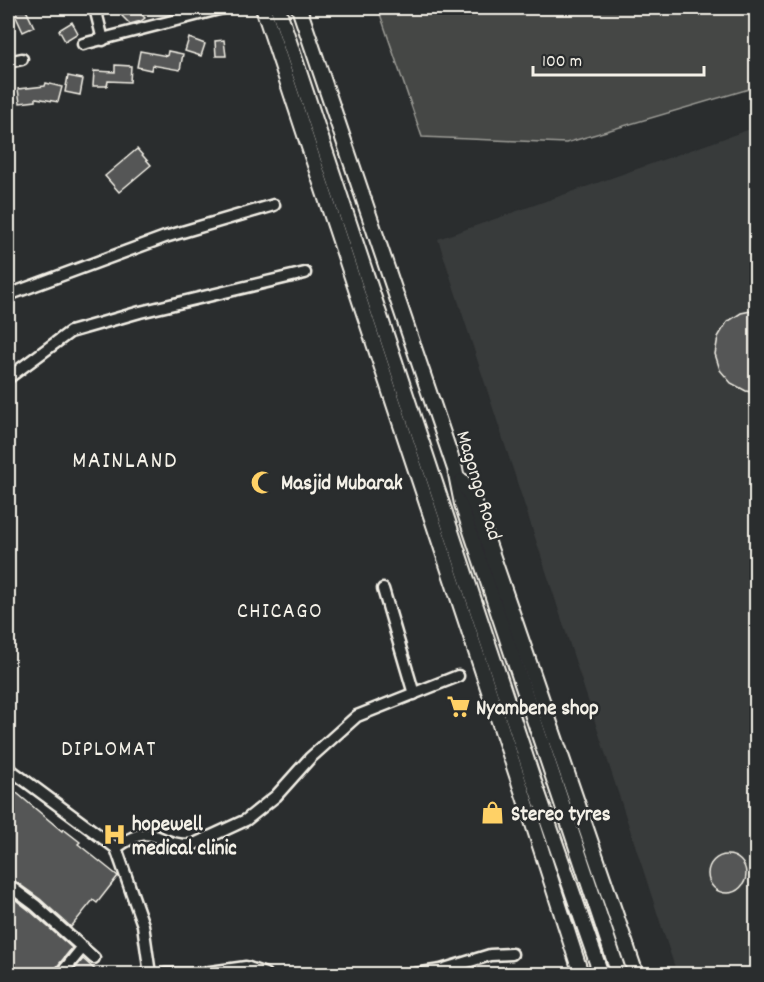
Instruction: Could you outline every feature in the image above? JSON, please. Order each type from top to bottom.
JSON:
[{"type":"main road","points":[[263,8],[530,813],[581,975]]},
{"type":"main road","points":[[278,8],[532,777],[601,975]]},
{"type":"main road","name":"Magongo Road","points":[[299,8],[455,469],[462,504],[619,975]]},
{"type":"main road","points":[[455,469],[476,505],[636,975]]},
{"type":"street","points":[[95,8],[104,40]]},
{"type":"street","points":[[83,44],[223,8]]},
{"type":"street","points":[[8,62],[21,59]]},
{"type":"street","points":[[8,295],[165,237],[274,205]]},
{"type":"street","points":[[8,378],[70,332],[140,312],[305,273]]},
{"type":"street","points":[[383,589],[414,694]]},
{"type":"street","points":[[116,848],[129,837],[144,833],[182,845],[192,845],[246,820],[276,796],[310,758],[357,716],[458,676]]},
{"type":"street","points":[[8,768],[116,848],[143,925],[150,975]]},
{"type":"street","points":[[8,885],[94,958]]},
{"type":"street","points":[[61,975],[83,947]]},
{"type":"street","points":[[415,975],[441,970],[490,955],[512,954]]},
{"type":"street","points":[[165,975],[246,967],[265,975]]},
{"type":"shaded area","points":[[378,8],[756,8],[756,87],[566,143],[422,137]]},
{"type":"shaded area","points":[[756,127],[756,974],[677,974],[438,239]]},
{"type":"building","points":[[12,8],[25,8],[34,27],[23,32]]},
{"type":"building","points":[[131,8],[135,8],[145,18],[130,24],[122,16]]},
{"type":"building","points":[[72,22],[78,33],[65,41],[59,30]]},
{"type":"building","points":[[189,38],[205,44],[201,56],[185,51]]},
{"type":"building","points":[[224,40],[226,56],[216,56],[215,41]]},
{"type":"building","points":[[140,51],[167,56],[168,51],[183,54],[180,70],[152,65],[151,70],[137,67]]},
{"type":"building","points":[[115,65],[131,66],[130,82],[108,81],[107,86],[93,86],[94,71],[115,72]]},
{"type":"building","points":[[68,76],[83,79],[80,95],[65,92]]},
{"type":"building","points":[[46,83],[62,87],[58,102],[36,98],[36,101],[20,103],[18,89],[45,86]]},
{"type":"building","points":[[137,149],[151,165],[119,192],[105,176]]},
{"type":"building","points":[[756,310],[756,393],[746,391],[731,383],[720,370],[715,354],[718,337],[727,322],[741,313]]},
{"type":"building","points":[[12,789],[62,831],[63,829],[80,842],[78,844],[118,876],[97,903],[93,900],[71,927],[40,899],[8,878],[8,795]]},
{"type":"building","points":[[727,855],[740,861],[746,874],[740,887],[727,893],[714,887],[708,874],[714,861]]},
{"type":"building","points":[[8,894],[72,948],[55,969],[54,975],[8,975]]},
{"type":"building","points":[[83,959],[101,975],[70,975]]},
{"type":"place","name":"Masjid Mubarak","points":[[263,482]]},
{"type":"place","name":"Nyambene shop","points":[[458,707]]},
{"type":"place","name":"Stereo tyres","points":[[493,813]]},
{"type":"place","name":"hopewell medical clinic","points":[[114,835]]},
{"type":"district","name":"MAINLAND","points":[[125,459]]},
{"type":"district","name":"CHICAGO","points":[[280,609]]},
{"type":"district","name":"DIPLOMAT","points":[[109,747]]}]
